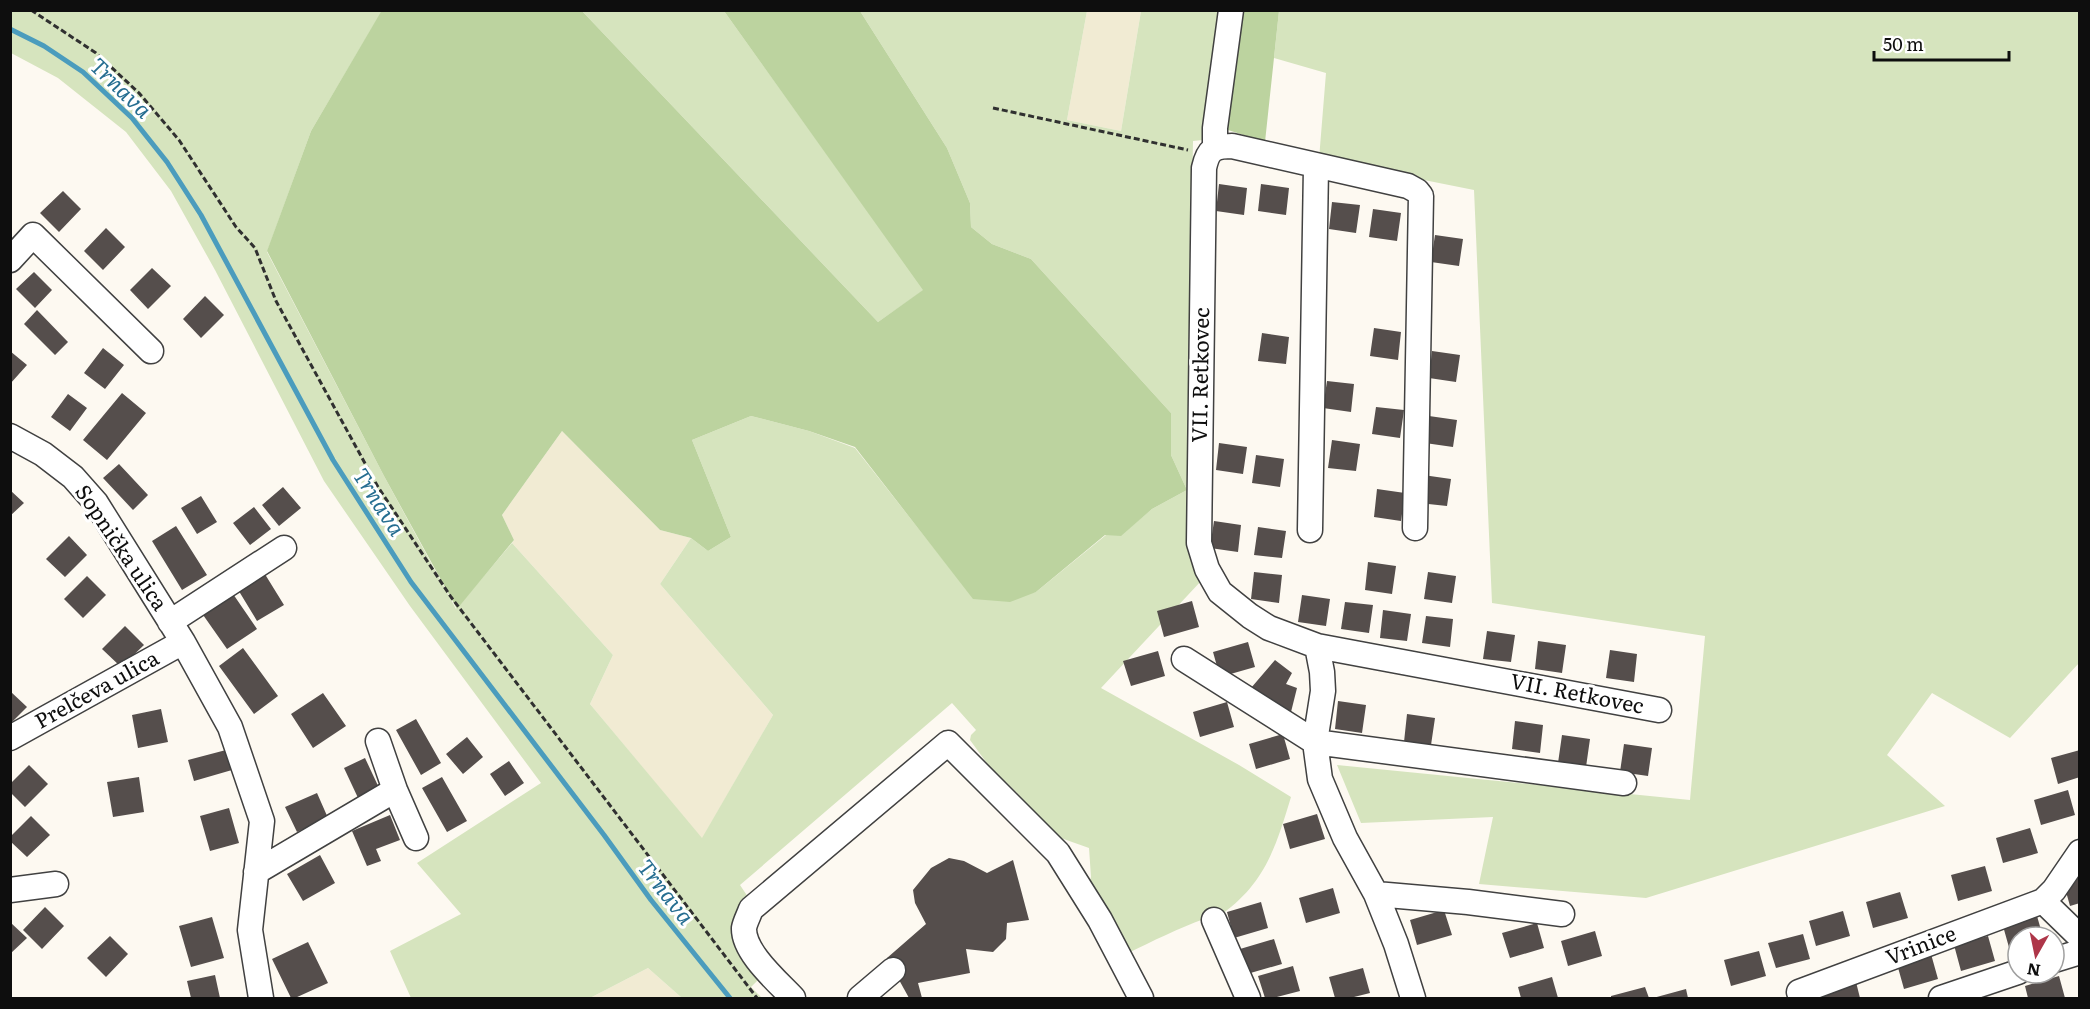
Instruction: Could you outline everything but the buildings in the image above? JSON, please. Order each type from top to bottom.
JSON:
[{"type":"street","name":"VII. Retkovec","points":[[1231,10],[1215,128],[1211,151],[1204,168],[1199,543],[1207,568],[1220,591],[1250,616],[1269,628],[1317,646],[1659,710]]},
{"type":"street","points":[[1211,151],[1232,146],[1316,167],[1408,186],[1417,190],[1421,196],[1414,528]]},
{"type":"street","points":[[1310,530],[1316,167]]},
{"type":"street","points":[[10,260],[33,235],[151,351]]},
{"type":"street","name":"Sopnička ulica","points":[[10,436],[43,454],[73,477],[96,503],[183,642],[230,727],[262,821],[250,930],[261,999]]},
{"type":"street","name":"Sopnička ulica","points":[[170,622],[284,548]]},
{"type":"street","name":"Prelčeva ulica","points":[[10,738],[183,642]]},
{"type":"street","points":[[1317,646],[1323,691],[1315,742],[1320,779],[1345,838],[1376,894],[1396,944],[1413,999]]},
{"type":"street","points":[[1184,659],[1315,742],[1624,783]]},
{"type":"street","points":[[378,741],[395,790],[416,838]]},
{"type":"street","points":[[793,999],[747,944],[744,927],[751,909],[948,743],[1058,853],[1100,920],[1141,999]]},
{"type":"street","points":[[256,872],[395,790]]},
{"type":"street","points":[[2079,852],[2054,890],[2043,901],[2079,936]]},
{"type":"street","points":[[10,890],[56,884]]},
{"type":"street","points":[[1376,894],[1468,902],[1562,914]]},
{"type":"street","name":"Vrinice","points":[[1799,992],[2043,901]]},
{"type":"street","points":[[1214,920],[1248,999]]},
{"type":"street","points":[[860,999],[893,970]]},
{"type":"street","points":[[1941,999],[2006,976]]},
{"type":"path","points":[[31,10],[96,53],[139,93],[179,140],[236,228],[255,248],[276,301],[378,487],[451,597],[757,999]]},
{"type":"path","points":[[993,108],[1211,151]]},
{"type":"shaded area","points":[[1087,11],[1141,11],[1121,131],[1067,120]]},
{"type":"shaded area","points":[[562,431],[660,530],[691,538],[660,584],[773,715],[702,839],[590,704],[613,655],[512,543],[514,540],[502,515]]},
{"type":"shaded area","points":[[648,968],[682,998],[590,998]]},
{"type":"green space","points":[[382,10],[582,11],[878,322],[923,290],[724,11],[860,11],[947,148],[970,203],[971,227],[992,244],[1031,259],[1171,413],[1171,455],[1187,490],[1152,509],[1121,536],[1105,535],[1036,592],[1010,602],[973,599],[855,447],[809,431],[751,416],[692,440],[731,537],[708,551],[691,538],[660,530],[562,431],[502,515],[514,540],[457,609],[384,476],[267,251],[311,131]]},
{"type":"green space","points":[[10,11],[382,11],[311,131],[267,252],[456,609],[512,543],[613,655],[590,704],[702,838],[773,715],[660,584],[691,538],[708,551],[731,537],[692,440],[751,416],[809,431],[855,448],[974,599],[1036,592],[1106,535],[1121,535],[1152,509],[1187,490],[1191,548],[1202,580],[1101,688],[1239,765],[1291,797],[1274,847],[1259,876],[1237,902],[1222,914],[1185,926],[1128,953],[1089,884],[1091,877],[1089,848],[1058,837],[989,766],[970,740],[976,730],[952,703],[740,885],[750,900],[763,975],[751,987],[762,998],[682,998],[648,968],[590,998],[411,998],[390,951],[461,914],[417,863],[541,783],[410,606],[324,481],[215,270],[171,191],[126,132],[58,78],[11,53]]},
{"type":"green space","points":[[582,11],[724,11],[924,290],[878,322]]},
{"type":"green space","points":[[860,11],[1087,11],[1067,120],[1121,131],[1141,11],[1224,11],[1203,140],[1193,141],[1187,490],[1171,455],[1171,413],[1031,259],[992,244],[971,227],[970,203],[947,148]]},
{"type":"green space","points":[[1240,11],[1279,11],[1265,142],[1225,129]]},
{"type":"green space","points":[[1279,11],[2079,11],[2079,663],[2010,738],[1932,693],[1887,755],[1945,806],[1646,898],[1479,884],[1493,817],[1361,823],[1337,765],[1690,800],[1705,636],[1492,603],[1474,190],[1319,159],[1326,73],[1274,58]]},
{"type":"waterway","name":"Trnava","points":[[10,29],[44,46],[83,72],[132,118],[167,162],[201,215],[333,460],[411,582],[651,900],[730,998]]}]
